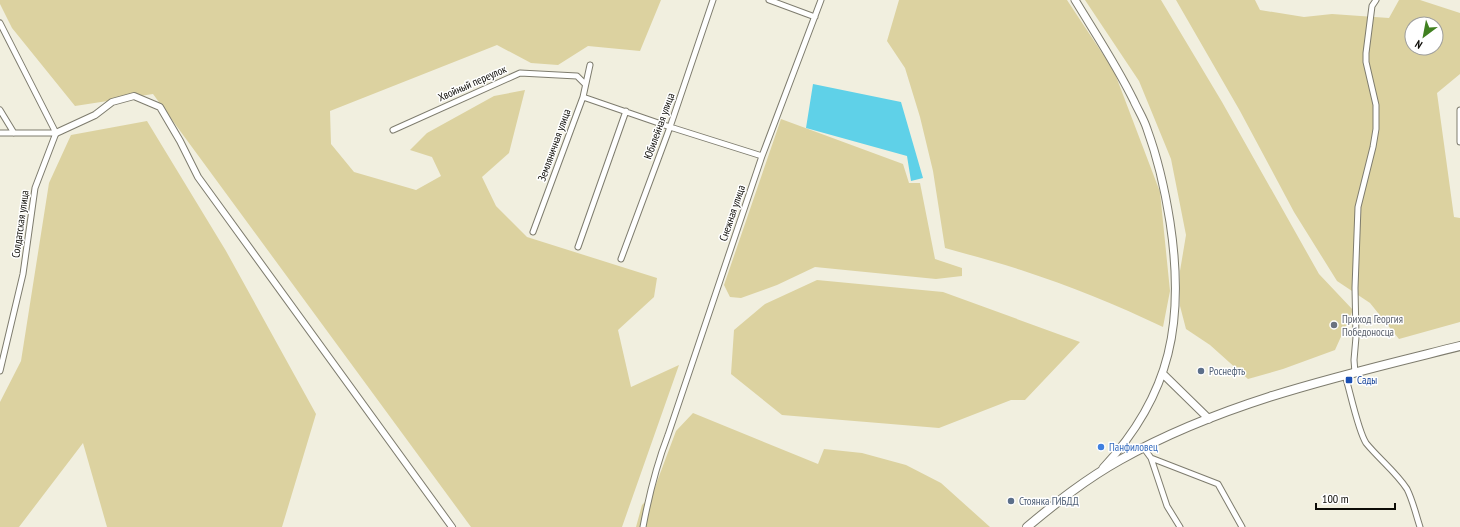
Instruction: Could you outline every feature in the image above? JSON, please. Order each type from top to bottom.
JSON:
[{"type":"main road","points":[[1074,0],[1119,70],[1147,127],[1159,167],[1165,194],[1173,244],[1176,293],[1171,343],[1163,374],[1139,424],[1121,449],[1099,472]]},
{"type":"main road","points":[[1027,527],[1053,505],[1099,472],[1143,447],[1209,419],[1255,401],[1345,375],[1460,346]]},
{"type":"main road","points":[[1163,374],[1209,419]]},
{"type":"street","name":"Юбилейная улица","points":[[621,258],[670,127],[713,0]]},
{"type":"street","points":[[769,0],[815,17]]},
{"type":"street","name":"Снежная улица","points":[[643,527],[650,489],[658,463],[762,156],[821,0]]},
{"type":"street","points":[[1355,373],[1355,288],[1358,207],[1376,129],[1376,105],[1366,62],[1366,53],[1372,6],[1376,0]]},
{"type":"street","points":[[0,23],[56,132]]},
{"type":"street","name":"Земляничная улица","points":[[533,232],[582,97],[590,64]]},
{"type":"street","name":"Хвойный переулок","points":[[393,130],[520,73],[577,76],[584,84]]},
{"type":"street","points":[[0,133],[56,132],[95,115],[112,102],[134,96],[160,107],[180,140],[198,177],[452,527]]},
{"type":"street","points":[[582,97],[762,156]]},
{"type":"street","points":[[0,110],[14,133]]},
{"type":"street","points":[[1460,110],[1460,142]]},
{"type":"street","points":[[578,247],[626,112]]},
{"type":"street","name":"Солдатская улица","points":[[0,371],[23,274],[34,188],[56,132]]},
{"type":"street","points":[[1345,375],[1361,431],[1366,442],[1407,490],[1420,527]]},
{"type":"street","points":[[1143,447],[1151,458],[1167,506],[1180,527]]},
{"type":"street","points":[[1151,458],[1218,484],[1242,527]]},
{"type":"shaded area","points":[[0,0],[661,0],[640,51],[588,46],[558,65],[531,63],[497,45],[330,111],[331,144],[354,172],[416,190],[441,176],[432,157],[410,150],[427,133],[494,96],[525,90],[509,153],[482,177],[496,206],[527,237],[657,278],[654,297],[618,330],[631,387],[679,365],[622,527],[471,527],[153,94],[75,106],[12,28],[0,4]]},
{"type":"shaded area","points":[[899,0],[1067,0],[1114,71],[1160,192],[1170,291],[1163,327],[1075,289],[1012,267],[945,248],[933,171],[920,117],[905,68],[887,41]]},
{"type":"shaded area","points":[[1085,0],[1161,0],[1222,102],[1319,274],[1353,310],[1335,350],[1283,369],[1248,379],[1210,345],[1186,329],[1180,306],[1180,271],[1186,235],[1171,159],[1139,81]]},
{"type":"shaded area","points":[[1176,0],[1255,0],[1260,10],[1304,17],[1332,14],[1389,18],[1399,0],[1420,0],[1460,13],[1460,74],[1437,93],[1454,217],[1460,218],[1460,322],[1399,339],[1370,303],[1337,281],[1294,212],[1240,111]]},
{"type":"shaded area","points":[[781,119],[903,164],[909,183],[920,183],[935,259],[962,268],[962,276],[936,279],[815,267],[777,285],[741,298],[730,297],[724,285]]},
{"type":"shaded area","points":[[147,121],[226,251],[316,414],[282,527],[107,527],[83,443],[19,527],[0,527],[0,402],[21,361],[49,183],[71,135]]},
{"type":"shaded area","points":[[817,280],[943,292],[1080,342],[1025,400],[1011,400],[939,428],[782,415],[731,374],[734,330],[765,304]]},
{"type":"shaded area","points":[[693,413],[818,464],[824,449],[862,453],[906,465],[941,483],[990,527],[636,527],[642,505],[652,495],[676,431]]},
{"type":"water","points":[[813,84],[901,102],[923,178],[911,181],[907,156],[806,128]]},
{"type":"place","name":"Приход Георгия Победоносца","points":[[1334,325]]},
{"type":"place","name":"Роснефть","points":[[1201,371]]},
{"type":"place","name":"Сады","points":[[1349,380]]},
{"type":"place","name":"Панфиловец","points":[[1101,447]]},
{"type":"place","name":"Стоянка ГИБДД","points":[[1011,501]]}]
